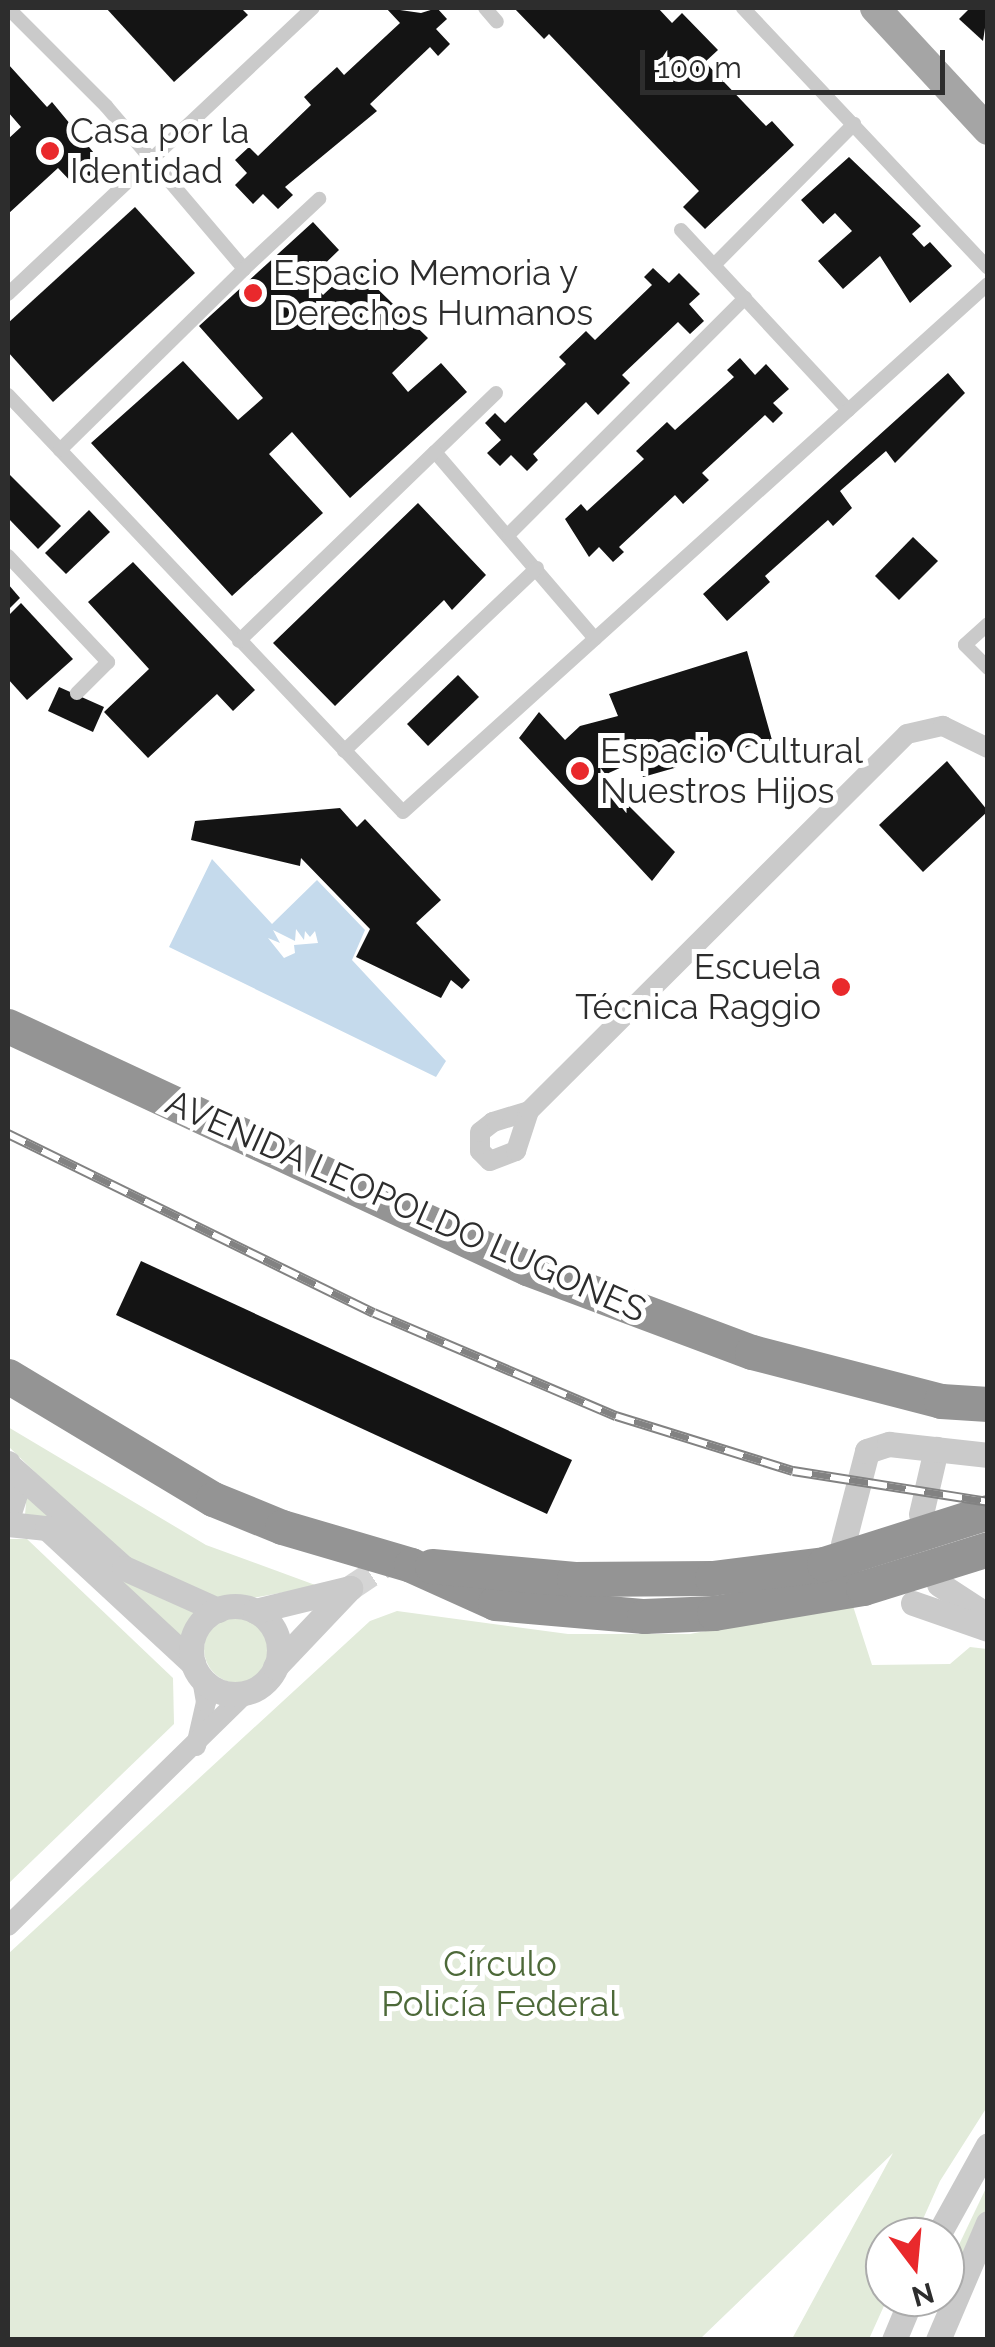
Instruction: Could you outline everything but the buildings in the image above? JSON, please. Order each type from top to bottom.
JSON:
[{"type":"highway","name":"AVENIDA LEOPOLDO LUGONES","points":[[8,1026],[527,1268],[752,1352],[942,1401],[988,1404]]},
{"type":"highway","points":[[8,1376],[136,1458],[282,1527],[411,1565],[495,1602],[644,1616],[816,1598],[988,1549]]},
{"type":"highway","points":[[411,1565],[574,1580],[712,1578],[824,1564],[988,1512]]},
{"type":"main road","points":[[875,8],[984,119]]},
{"type":"street","points":[[8,8],[152,159],[244,269]]},
{"type":"street","points":[[8,294],[313,8]]},
{"type":"street","points":[[485,8],[497,22]]},
{"type":"street","points":[[742,8],[988,268]]},
{"type":"street","points":[[714,265],[854,124]]},
{"type":"street","points":[[60,450],[319,199]]},
{"type":"street","points":[[681,230],[848,410]]},
{"type":"street","points":[[8,394],[403,812],[988,284]]},
{"type":"street","points":[[508,534],[746,298]]},
{"type":"street","points":[[239,641],[496,393]]},
{"type":"street","points":[[435,452],[595,639]]},
{"type":"street","points":[[8,556],[108,662],[77,693]]},
{"type":"street","points":[[344,750],[537,568]]},
{"type":"street","points":[[988,624],[965,644],[988,668]]},
{"type":"street","points":[[529,1111],[892,746],[918,730],[943,726],[988,748]]},
{"type":"street","points":[[843,1544],[868,1451],[889,1444],[988,1456]]},
{"type":"street","points":[[921,1514],[936,1449]]},
{"type":"street","points":[[8,1515],[17,1488],[10,1466]]},
{"type":"street","points":[[8,1926],[194,1749],[350,1588],[255,1611],[218,1610],[124,1568],[10,1466]]},
{"type":"street","points":[[8,1524],[47,1528],[197,1671],[223,1692],[247,1692]]},
{"type":"street","points":[[939,1584],[988,1616]]},
{"type":"street","points":[[913,1603],[988,1629]]},
{"type":"street","points":[[194,1749],[206,1702],[197,1671],[198,1626],[218,1610]]},
{"type":"street","points":[[255,1611],[274,1629],[276,1667]]},
{"type":"street","points":[[948,2217],[988,2145]]},
{"type":"street","points":[[938,2340],[988,2222]]},
{"type":"green space","points":[[8,1427],[206,1545],[318,1586],[237,1601],[195,1596],[160,1582],[107,1542],[8,1446]]},
{"type":"green space","points":[[27,1491],[199,1613],[184,1642],[25,1515]]},
{"type":"green space","points":[[8,1539],[27,1539],[173,1678],[174,1724],[8,1884]]},
{"type":"green space","name":"Círculo Policía Federal","points":[[852,1603],[872,1665],[950,1664],[970,1647],[987,1649],[987,2107],[940,2181],[924,2217],[865,2217],[865,2317],[879,2317],[869,2339],[792,2339],[893,2153],[700,2339],[8,2340],[8,1954],[370,1621],[397,1611],[568,1634],[690,1634]]},
{"type":"green space","points":[[238,1615],[262,1625],[272,1649],[262,1673],[238,1683],[214,1673],[204,1649],[214,1625]]},
{"type":"green space","points":[[987,2186],[987,2212],[965,2257],[965,2232]]},
{"type":"water","points":[[212,859],[272,924],[317,880],[365,930],[352,960],[446,1061],[436,1077],[169,947]],"holes":[[[296,929],[304,940],[305,931],[310,937],[315,931],[318,943],[294,945],[295,953],[284,958],[268,938],[280,943],[273,930],[295,941]]]},
{"type":"tunnel","points":[[350,1588],[386,1564],[406,1563]]},
{"type":"railway","points":[[8,1134],[374,1313],[616,1416],[793,1471],[988,1502]]},
{"type":"place","name":"Casa por la Identidad","points":[[50,151]]},
{"type":"place","name":"Espacio Memoria y Derechos Humanos","points":[[253,293]]},
{"type":"place","name":"Espacio Cultural Nuestros Hijos","points":[[580,771]]},
{"type":"place","name":"Escuela Técnica Raggio","points":[[841,987]]}]
